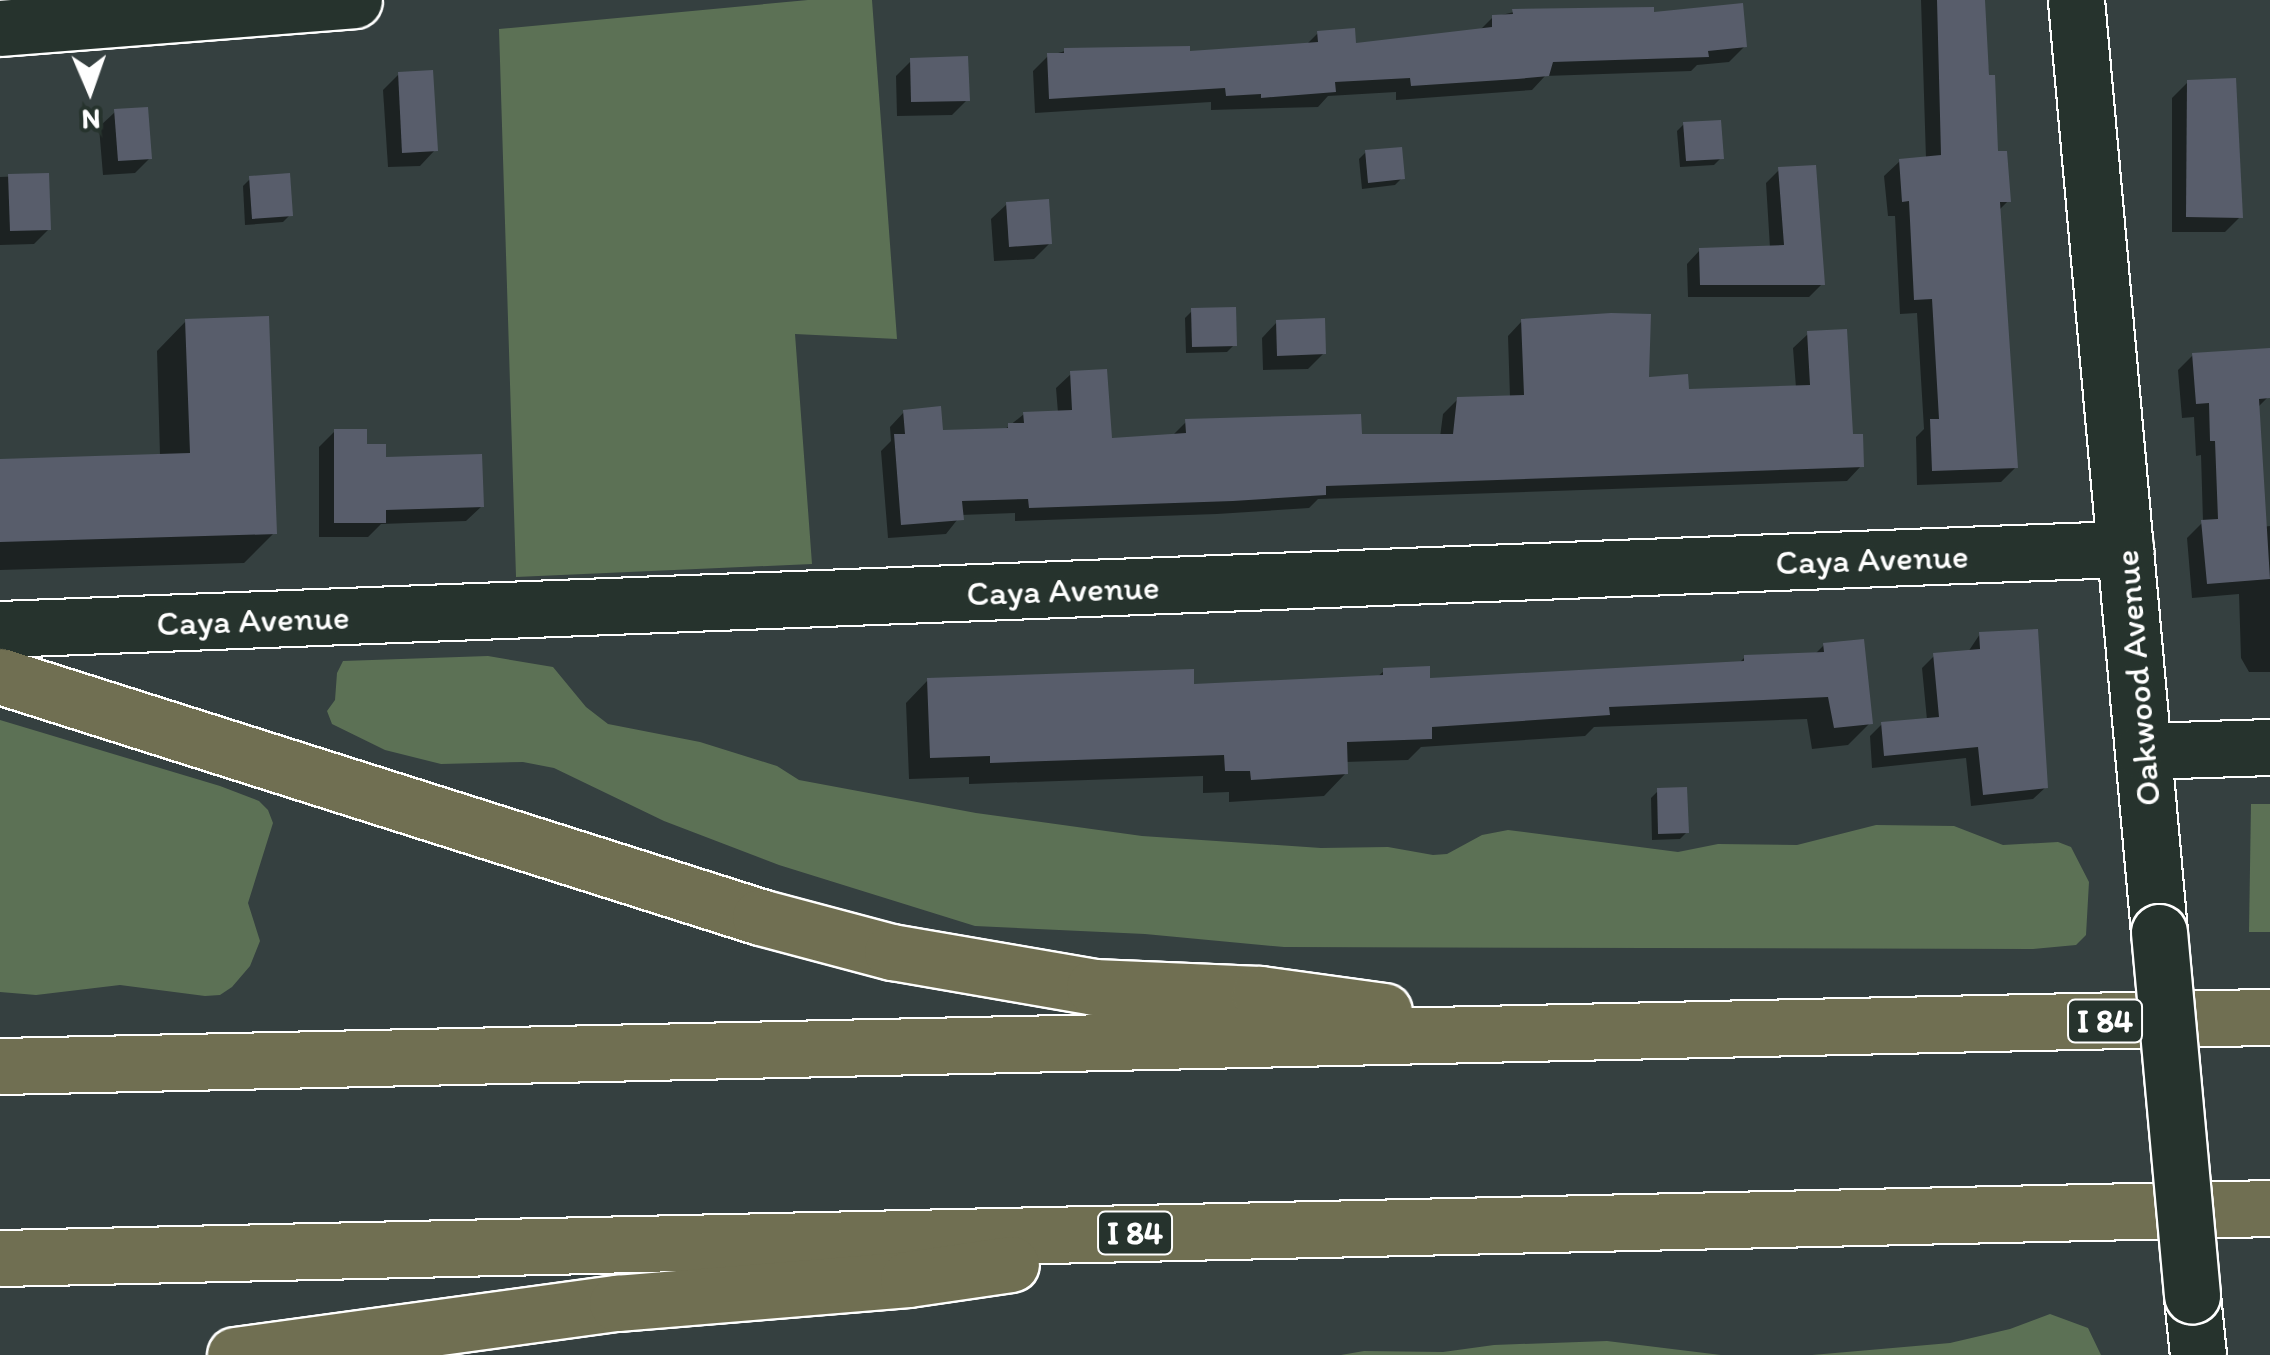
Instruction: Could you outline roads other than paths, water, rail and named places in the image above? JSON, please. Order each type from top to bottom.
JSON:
[{"type":"highway","points":[[0,676],[722,905],[892,952],[1094,987],[1308,999],[1489,1034]]},
{"type":"highway","name":"I 84","points":[[0,1066],[2270,1017]]},
{"type":"highway","name":"I 84","points":[[0,1258],[2270,1208]]},
{"type":"highway","points":[[235,1355],[617,1303],[942,1276],[1055,1254],[1129,1233]]},
{"type":"street","points":[[0,28],[354,0]]},
{"type":"street","name":"Oakwood Avenue","points":[[2076,0],[2198,1355]]},
{"type":"street","name":"Caya Avenue","points":[[0,629],[2125,549]]},
{"type":"street","points":[[2143,751],[2270,747]]}]
